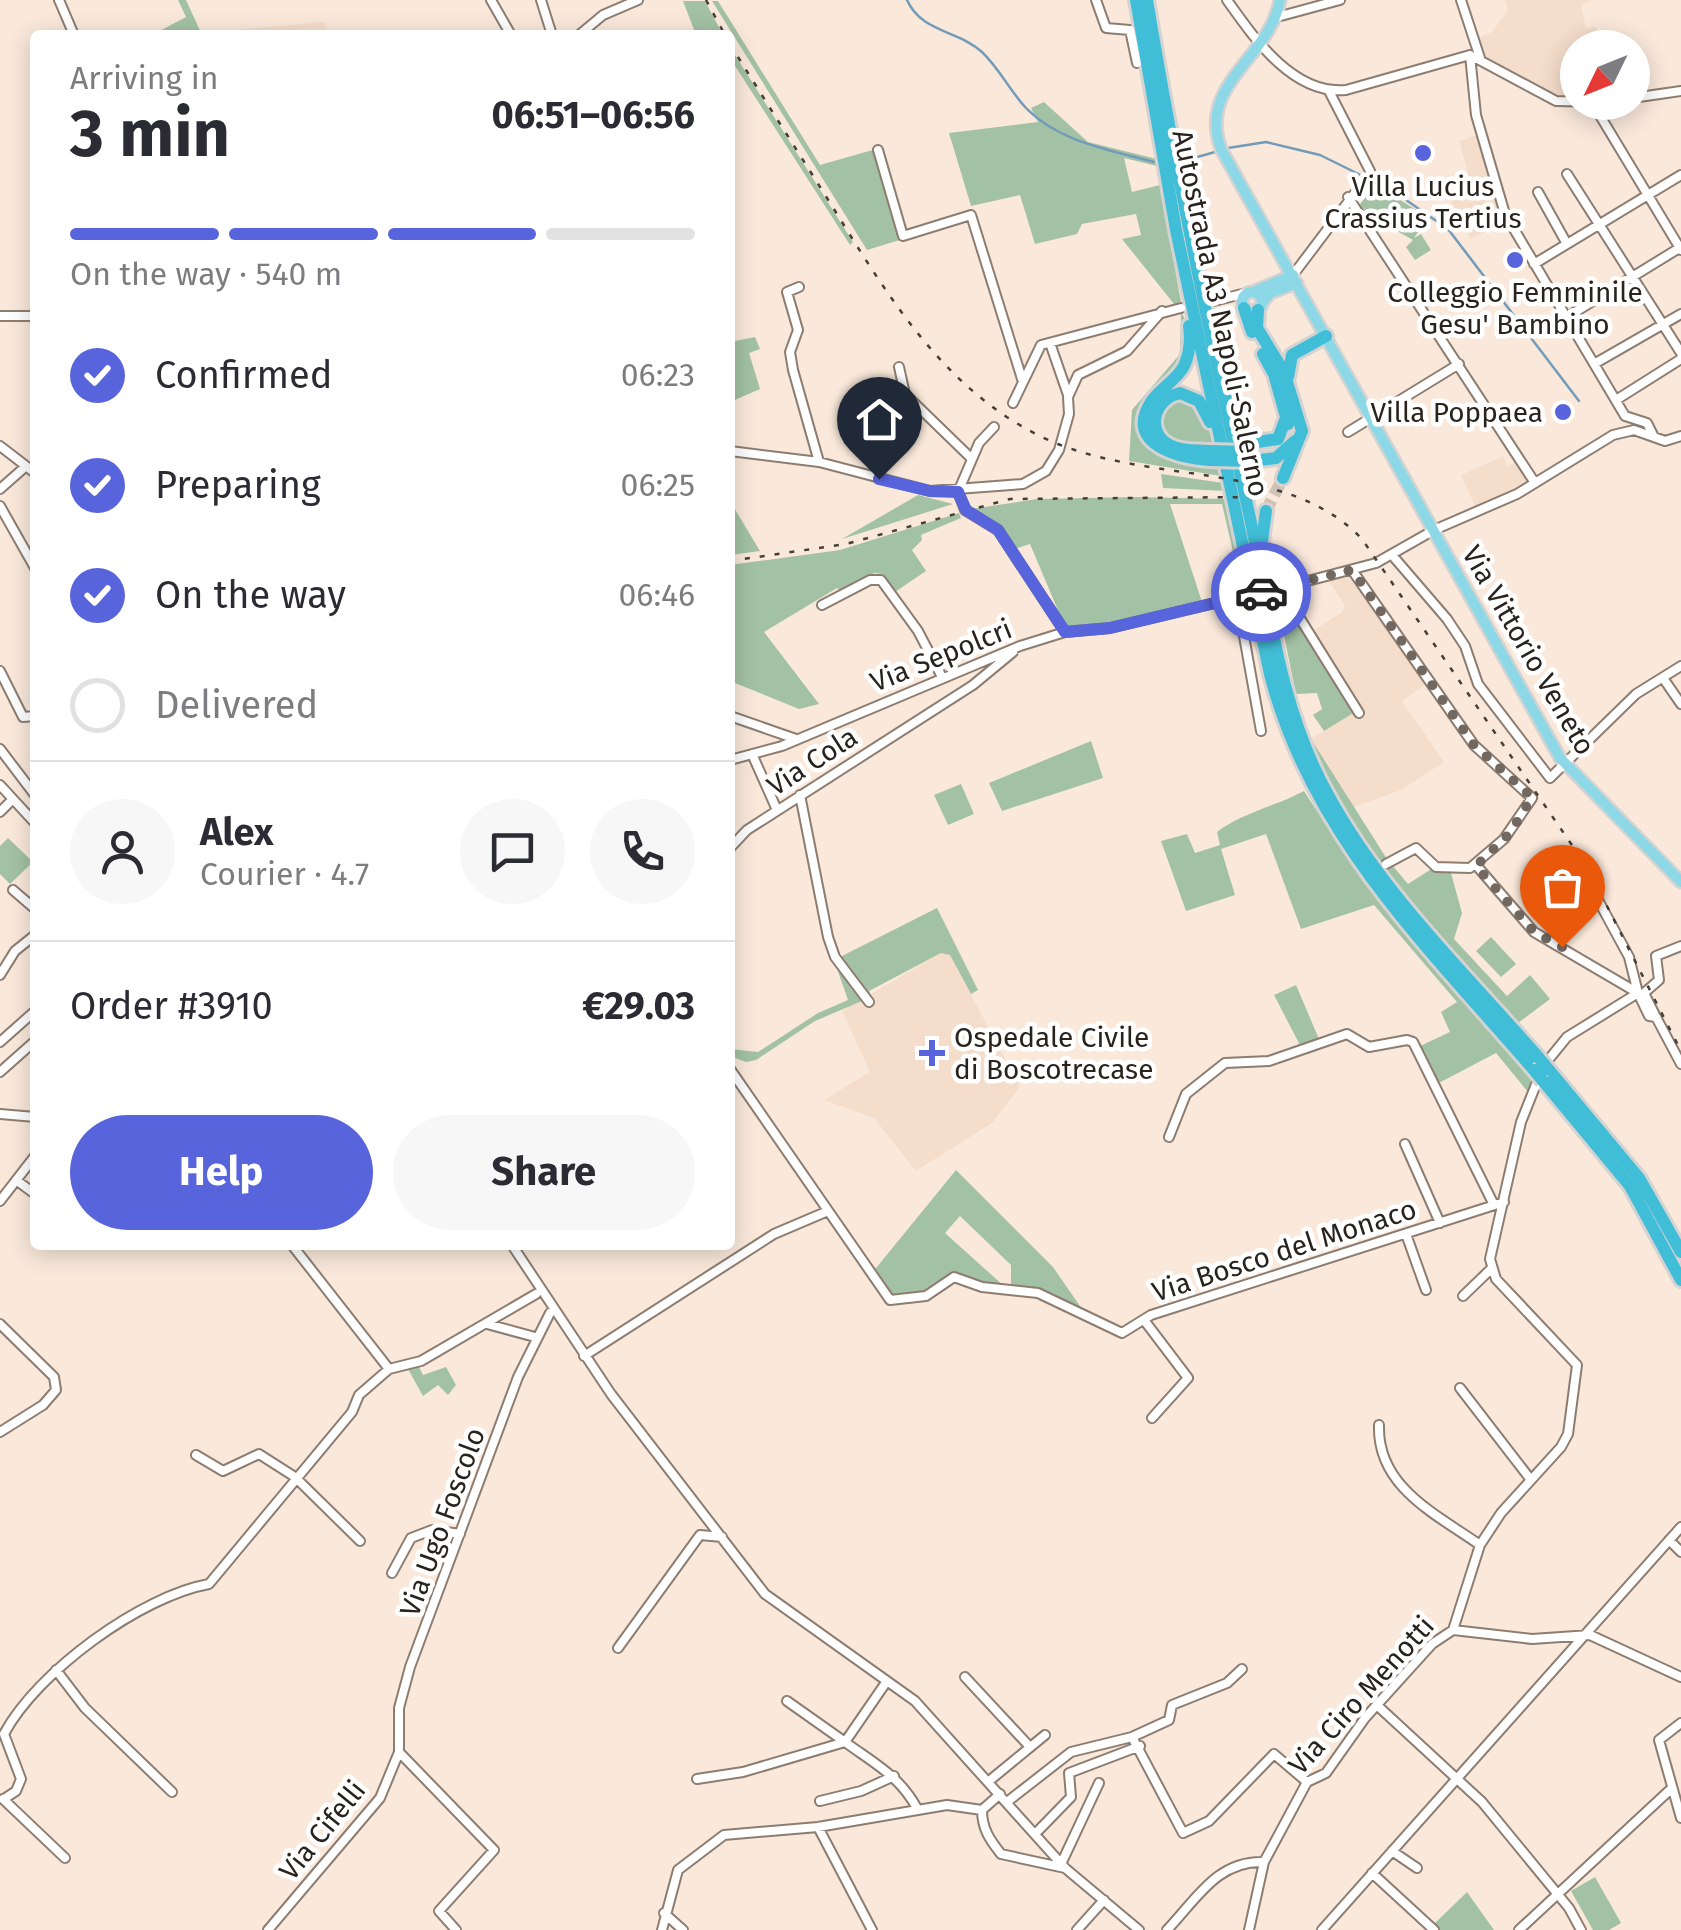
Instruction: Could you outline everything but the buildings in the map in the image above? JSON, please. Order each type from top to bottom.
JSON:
[{"type":"highway","name":"Autostrada A3 Napoli-Salerno","points":[[1136,0],[1176,230],[1275,696],[1310,785],[1374,884],[1639,1178],[1681,1252]]},
{"type":"highway","name":"Autostrada A3 Napoli-Salerno","points":[[1147,0],[1200,288],[1277,652],[1306,749],[1338,814],[1630,1186],[1681,1280]]},
{"type":"highway","points":[[1176,230],[1190,345],[1179,374],[1149,406],[1146,424],[1162,451],[1180,458],[1276,458],[1292,447],[1298,428],[1294,404]]},
{"type":"highway","points":[[1200,288],[1246,430],[1257,442],[1270,444],[1282,436],[1286,418]]},
{"type":"highway","points":[[1252,307],[1289,434],[1283,446],[1252,456]]},
{"type":"highway","points":[[1252,307],[1257,328],[1289,384]]},
{"type":"highway","points":[[1282,478],[1302,436],[1287,366],[1292,355],[1326,336]]},
{"type":"highway","points":[[1209,455],[1176,448],[1160,437],[1155,414],[1166,398],[1187,394],[1203,406],[1231,486]]},
{"type":"highway","points":[[1266,512],[1261,531],[1277,652]]},
{"type":"main road","name":"Via Vittorio Veneto","points":[[1280,0],[1277,17],[1223,90],[1216,106],[1215,126],[1221,149],[1566,766],[1681,882]]},
{"type":"main road","points":[[1250,292],[1295,279]]},
{"type":"main road","points":[[1252,307],[1295,279]]},
{"type":"main road","points":[[1250,292],[1252,307]]},
{"type":"main road","points":[[1250,292],[1252,307]]},
{"type":"street","points":[[59,0],[72,30]]},
{"type":"street","points":[[541,0],[550,30]]},
{"type":"street","points":[[584,30],[603,15],[638,0]]},
{"type":"street","points":[[1096,0],[1106,28],[1130,30],[1137,63]]},
{"type":"street","points":[[1226,0],[1260,44],[1285,68],[1329,91],[1346,90],[1470,55],[1560,101]]},
{"type":"street","points":[[1277,17],[1340,0]]},
{"type":"street","points":[[1460,0],[1480,58]]},
{"type":"street","points":[[493,2],[508,30]]},
{"type":"street","points":[[1470,55],[1476,116],[1501,206],[1628,419],[1652,427],[1654,437]]},
{"type":"street","points":[[1329,91],[1370,171]]},
{"type":"street","points":[[1650,96],[1681,92]]},
{"type":"street","points":[[1566,317],[1681,248],[1603,120]]},
{"type":"street","points":[[878,150],[903,236],[971,215],[1022,379]]},
{"type":"street","points":[[1567,174],[1681,356],[1616,400]]},
{"type":"street","points":[[1534,264],[1681,175]]},
{"type":"street","points":[[1295,279],[1348,197],[1364,180]]},
{"type":"street","points":[[1538,192],[1568,244]]},
{"type":"street","points":[[1348,197],[1535,483]]},
{"type":"street","points":[[799,287],[787,292],[798,330],[790,352],[819,462]]},
{"type":"street","points":[[1214,301],[1250,292]]},
{"type":"street","points":[[1229,297],[1252,307]]},
{"type":"street","points":[[1013,403],[1038,348],[1181,308]]},
{"type":"street","points":[[1068,397],[1078,375],[1126,351],[1162,311]]},
{"type":"street","points":[[1594,364],[1681,314]]},
{"type":"street","points":[[0,316],[30,316]]},
{"type":"street","points":[[735,453],[819,462],[906,487],[958,492],[1023,484],[1041,476],[1059,450],[1069,414],[1068,397],[1050,343]]},
{"type":"street","points":[[1348,432],[1459,364]]},
{"type":"street","points":[[898,367],[905,394],[972,459]]},
{"type":"street","points":[[994,426],[972,459],[958,492],[966,510],[998,530],[1065,632]]},
{"type":"street","name":"Via Sepolcri","points":[[735,759],[796,740],[942,677],[1065,632],[1110,628],[1352,570],[1535,483],[1613,435],[1634,430],[1670,441],[1681,436]]},
{"type":"street","points":[[0,446],[30,470]]},
{"type":"street","points":[[0,489],[25,468]]},
{"type":"street","points":[[0,506],[30,559]]},
{"type":"street","points":[[1392,554],[1446,619],[1465,646],[1478,684],[1550,778],[1636,694],[1681,666]]},
{"type":"street","points":[[1352,570],[1474,745],[1532,797],[1510,833],[1476,866],[1442,869],[1416,848],[1386,864]]},
{"type":"street","points":[[822,605],[870,580],[881,580],[918,631],[942,677]]},
{"type":"street","points":[[1281,588],[1359,713]]},
{"type":"street","points":[[1237,598],[1262,730]]},
{"type":"street","name":"Via Cola","points":[[735,844],[777,810],[973,685],[1020,646]]},
{"type":"street","points":[[0,671],[23,717],[30,716]]},
{"type":"street","points":[[1663,678],[1681,704]]},
{"type":"street","points":[[735,718],[796,740]]},
{"type":"street","points":[[0,749],[30,788]]},
{"type":"street","points":[[752,754],[777,810]]},
{"type":"street","points":[[0,785],[30,818]]},
{"type":"street","points":[[800,795],[828,938],[835,957],[869,1002]]},
{"type":"street","points":[[0,812],[13,799]]},
{"type":"street","points":[[22,810],[30,809]]},
{"type":"street","points":[[1579,865],[1629,957],[1649,1016],[1656,1016]]},
{"type":"street","points":[[1476,866],[1534,932],[1638,992]]},
{"type":"street","points":[[13,890],[30,905]]},
{"type":"street","points":[[0,975],[15,952],[30,939]]},
{"type":"street","points":[[1681,946],[1657,954],[1659,980],[1644,994],[1681,1064]]},
{"type":"street","points":[[1463,1296],[1492,1268],[1520,1122],[1549,1055],[1567,1037],[1638,992]]},
{"type":"street","points":[[0,1042],[30,1015]]},
{"type":"street","points":[[1169,1137],[1186,1094],[1225,1062],[1269,1061],[1346,1034],[1368,1048],[1407,1040],[1413,1042],[1494,1205]]},
{"type":"street","points":[[0,1072],[30,1045]]},
{"type":"street","points":[[584,1356],[774,1234],[828,1211],[735,1076]]},
{"type":"street","points":[[0,1114],[30,1116]]},
{"type":"street","points":[[1404,1144],[1440,1222]]},
{"type":"street","points":[[0,1202],[30,1162]]},
{"type":"street","points":[[16,1180],[30,1190]]},
{"type":"street","name":"Via Bosco del Monaco","points":[[828,1211],[890,1300],[926,1296],[954,1277],[982,1288],[1038,1292],[1122,1333],[1144,1320],[1504,1202]]},
{"type":"street","points":[[1406,1234],[1426,1290]]},
{"type":"street","points":[[296,1250],[389,1369]]},
{"type":"street","points":[[513,1250],[584,1356]]},
{"type":"street","points":[[513,1250],[536,1294],[765,1594],[926,1711],[1064,1865],[1140,1930]]},
{"type":"street","name":"Via Ciro Menotti","points":[[1248,1930],[1264,1862],[1307,1782],[1326,1773],[1364,1718],[1432,1644],[1453,1630],[1480,1544],[1568,1434],[1578,1372],[1573,1359],[1496,1278],[1492,1268]]},
{"type":"street","points":[[65,1858],[2,1799],[16,1790],[21,1779],[4,1734],[56,1670],[154,1602],[209,1584],[352,1412],[359,1395],[389,1369],[421,1361],[536,1294]]},
{"type":"street","name":"Via Ugo Foscolo","points":[[399,1752],[399,1708],[410,1667],[536,1338],[550,1312]]},
{"type":"street","points":[[1144,1320],[1188,1378],[1152,1418]]},
{"type":"street","points":[[0,1324],[54,1376],[56,1390],[43,1405],[0,1432]]},
{"type":"street","points":[[487,1324],[536,1338]]},
{"type":"street","points":[[1460,1388],[1531,1480]]},
{"type":"street","points":[[1379,1425],[1381,1447],[1401,1489],[1480,1544]]},
{"type":"street","points":[[196,1455],[223,1471],[259,1454],[295,1477],[360,1541]]},
{"type":"street","points":[[1322,1930],[1681,1527]]},
{"type":"street","points":[[392,1572],[410,1538],[432,1530],[460,1534]]},
{"type":"street","points":[[618,1648],[700,1534],[722,1538]]},
{"type":"street","points":[[1670,1540],[1681,1552]]},
{"type":"street","points":[[1453,1630],[1532,1639],[1583,1635],[1681,1678]]},
{"type":"street","points":[[1007,1802],[1071,1752],[1132,1736],[1169,1720],[1172,1706],[1228,1682],[1242,1669]]},
{"type":"street","points":[[56,1670],[85,1708],[172,1792]]},
{"type":"street","points":[[965,1678],[1030,1747]]},
{"type":"street","points":[[697,1779],[742,1772],[845,1742],[888,1681]]},
{"type":"street","points":[[787,1702],[894,1776],[918,1810]]},
{"type":"street","points":[[1380,1708],[1457,1778],[1560,1897],[1582,1930]]},
{"type":"street","points":[[1681,1723],[1660,1740],[1681,1818]]},
{"type":"street","points":[[989,1781],[1045,1735]]},
{"type":"street","points":[[1132,1736],[1183,1833],[1208,1821],[1274,1754],[1307,1782]]},
{"type":"street","points":[[1035,1834],[1071,1797],[1069,1773],[1140,1746]]},
{"type":"street","points":[[399,1752],[494,1850],[439,1911],[456,1930]]},
{"type":"street","name":"Via Cifelli","points":[[268,1930],[380,1798],[399,1752]]},
{"type":"street","points":[[820,1801],[860,1791],[894,1776]]},
{"type":"street","points":[[1064,1865],[1099,1784]]},
{"type":"street","points":[[1519,1930],[1560,1897],[1672,1788]]},
{"type":"street","points":[[662,1930],[678,1870],[724,1835],[818,1827],[947,1805],[982,1810],[1000,1794]]},
{"type":"street","points":[[982,1810],[984,1830],[1001,1854],[1064,1865]]},
{"type":"street","points":[[818,1827],[872,1930]]},
{"type":"street","points":[[1392,1850],[1418,1868]]},
{"type":"street","points":[[1168,1930],[1218,1874],[1234,1866],[1264,1862]]},
{"type":"street","points":[[1372,1873],[1434,1930]]},
{"type":"street","points":[[1076,1930],[1104,1900]]},
{"type":"street","points":[[664,1914],[683,1930]]},
{"type":"street","points":[[1118,1930],[1128,1921]]},
{"type":"shaded area","points":[[1505,0],[1592,0],[1581,5],[1586,28],[1596,26],[1597,30],[1560,30],[1560,98],[1484,57],[1477,38],[1492,32],[1508,10]]},
{"type":"shaded area","points":[[324,22],[327,30],[235,30]]},
{"type":"shaded area","points":[[1477,135],[1506,223],[1470,239],[1441,184],[1469,177],[1459,141]]},
{"type":"shaded area","points":[[1503,456],[1508,467],[1518,458],[1530,483],[1476,508],[1461,475]]},
{"type":"shaded area","points":[[1348,576],[1426,684],[1402,701],[1444,762],[1401,790],[1354,807],[1311,739],[1360,708],[1313,631],[1342,612],[1345,605],[1328,580]]},
{"type":"shaded area","name":"Ospedale Civile di Boscotrecase","points":[[941,953],[950,955],[1020,1087],[992,1123],[916,1171],[874,1118],[824,1100],[870,1072],[842,1011]]},
{"type":"green space","points":[[178,0],[186,0],[200,30],[161,30],[186,17]]},
{"type":"green space","points":[[683,1],[705,1],[720,30],[694,30]]},
{"type":"green space","points":[[712,1],[718,1],[820,165],[876,149],[903,239],[867,250],[735,38],[735,30],[730,30]]},
{"type":"green space","points":[[735,55],[853,242],[850,245],[735,66]]},
{"type":"green space","points":[[1044,102],[1088,142],[1157,159],[1157,166],[1124,158],[1132,192],[1160,185],[1181,302],[1174,304],[1122,239],[1141,235],[1136,214],[1082,224],[1077,234],[1035,244],[1020,195],[971,206],[949,133],[1038,122],[1031,108]]},
{"type":"green space","points":[[1374,184],[1428,217],[1414,238],[1421,234],[1431,250],[1415,260],[1406,247],[1413,240],[1362,211],[1359,206]]},
{"type":"green space","points":[[1181,312],[1188,334],[1186,345],[1175,367],[1152,396],[1156,450],[1179,460],[1218,463],[1221,476],[1129,461],[1132,410],[1180,354]]},
{"type":"green space","points":[[755,337],[760,349],[749,353],[760,389],[735,400],[735,341]]},
{"type":"green space","points":[[1178,396],[1203,410],[1214,447],[1180,446],[1163,435],[1157,416]]},
{"type":"green space","points":[[1161,474],[1224,483],[1226,491],[1163,488]]},
{"type":"green space","points":[[918,495],[953,504],[842,539]]},
{"type":"green space","points":[[1037,499],[1228,499],[1240,554],[1234,556],[1222,504],[1170,504],[1202,602],[1107,624],[1065,627],[1030,544],[1014,549],[989,518],[971,509]]},
{"type":"green space","points":[[735,509],[760,551],[735,554]]},
{"type":"green space","points":[[959,513],[961,518],[921,535],[922,540],[912,550],[926,571],[895,592],[883,574],[874,573],[841,592],[837,588],[764,632],[819,704],[799,709],[735,683],[735,564],[840,550]]},
{"type":"green space","points":[[1294,613],[1355,712],[1324,731],[1313,715],[1322,709],[1317,693],[1296,694],[1281,621]]},
{"type":"green space","points":[[1311,739],[1387,859],[1408,884],[1433,868],[1451,873],[1462,913],[1454,939],[1507,996],[1530,975],[1550,999],[1518,1023],[1430,923],[1376,854],[1351,818]]},
{"type":"green space","points":[[1091,741],[1103,778],[1002,811],[989,783]]},
{"type":"green space","points":[[961,784],[974,814],[948,825],[934,795]]},
{"type":"green space","points":[[1304,791],[1364,883],[1532,1081],[1528,1092],[1496,1053],[1437,1084],[1418,1047],[1450,1032],[1441,1012],[1457,1002],[1374,905],[1301,929],[1266,834],[1221,849],[1235,895],[1186,911],[1161,841],[1187,834],[1195,853],[1220,845],[1217,832],[1227,825]]},
{"type":"green space","points":[[8,838],[30,859],[30,865],[10,884],[0,874],[0,846]]},
{"type":"green space","points":[[937,908],[978,990],[971,994],[950,955],[941,953],[869,991],[871,996],[866,993],[840,957]]},
{"type":"green space","points":[[1491,937],[1516,964],[1501,977],[1476,951]]},
{"type":"green space","points":[[835,963],[862,1001],[815,1021],[756,1060],[735,1058],[735,1050],[758,1052],[818,1013],[848,1000]]},
{"type":"green space","points":[[1296,985],[1319,1039],[1301,1047],[1274,995]]},
{"type":"green space","points":[[956,1170],[1053,1267],[1082,1309],[1036,1290],[1011,1286],[1011,1265],[960,1216],[945,1233],[1005,1287],[954,1276],[922,1295],[893,1297],[872,1273]]},
{"type":"green space","points":[[418,1365],[423,1375],[446,1367],[456,1385],[448,1395],[438,1385],[423,1396],[408,1369]]},
{"type":"green space","points":[[1595,1877],[1621,1923],[1609,1930],[1593,1930],[1571,1891]]},
{"type":"green space","points":[[1467,1892],[1494,1930],[1439,1930],[1433,1925]]},
{"type":"waterway","points":[[907,0],[922,19],[982,52],[1039,120],[1069,137],[1154,162]]},
{"type":"waterway","points":[[1228,148],[1266,142],[1320,155],[1393,191],[1448,229],[1579,401]]},
{"type":"waterway","points":[[1183,161],[1215,152]]},
{"type":"tunnel","points":[[1266,511],[1283,478]]},
{"type":"railway","points":[[706,0],[722,30]]},
{"type":"railway","points":[[735,52],[894,302],[918,334],[974,392],[1042,437],[1125,463],[1254,484],[1294,496],[1330,513],[1362,539],[1587,867],[1681,1051]]},
{"type":"railway","points":[[735,560],[846,544],[1010,499],[1253,497]]},
{"type":"way so far","points":[[1261,592],[1352,570],[1481,754],[1532,797],[1510,833],[1476,866],[1534,932],[1562,947]]},
{"type":"place","name":"Villa Lucius Crassius Tertius","points":[[1423,153]]},
{"type":"place","name":"Colleggio Femminile Gesu' Bambino","points":[[1515,260]]},
{"type":"place","name":"Villa Poppaea","points":[[1563,412]]},
{"type":"place","name":"Ospedale Civile di Boscotrecase","points":[[932,1053]]},
{"type":"route","points":[[879,479],[930,491],[958,492],[966,510],[988,520],[998,530],[1065,632],[1110,628],[1261,592]]}]
